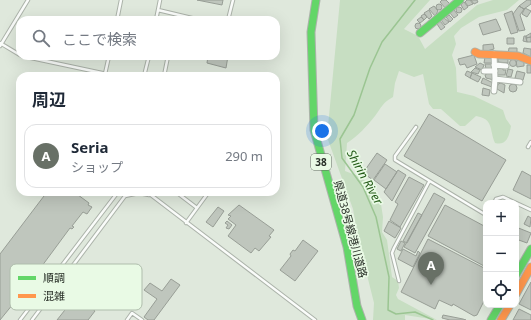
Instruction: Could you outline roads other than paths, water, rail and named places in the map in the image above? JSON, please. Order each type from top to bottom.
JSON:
[{"type":"main road","name":"県道38号線港川道路","points":[[316,0],[311,32],[314,130],[347,247],[357,306],[362,320]]},
{"type":"main road","points":[[420,33],[460,0]]},
{"type":"main road","points":[[475,52],[479,54],[518,56],[531,61]]},
{"type":"main road","points":[[518,272],[531,248]]},
{"type":"main road","points":[[519,289],[531,267]]},
{"type":"main road","points":[[491,320],[498,308]]},
{"type":"main road","points":[[501,320],[508,308]]},
{"type":"street","points":[[494,54],[494,91]]},
{"type":"street","points":[[484,71],[506,66]]},
{"type":"street","points":[[495,79],[520,82]]},
{"type":"lane","points":[[18,16],[28,0]]},
{"type":"lane","points":[[118,16],[121,0]]},
{"type":"lane","points":[[157,16],[160,0]]},
{"type":"lane","points":[[229,16],[233,0]]},
{"type":"lane","points":[[158,10],[183,16]]},
{"type":"lane","points":[[16,20],[1,45],[16,53]]},
{"type":"lane","points":[[40,60],[96,72]]},
{"type":"lane","points":[[105,72],[108,60]]},
{"type":"lane","points":[[145,72],[147,60]]},
{"type":"lane","points":[[165,72],[167,60]]},
{"type":"lane","points":[[416,127],[395,156],[395,160],[429,182],[483,213]]},
{"type":"lane","points":[[528,147],[531,142]]},
{"type":"lane","points":[[399,282],[392,253],[429,182]]},
{"type":"lane","points":[[63,264],[115,196]]},
{"type":"lane","points":[[74,264],[125,196]]},
{"type":"lane","points":[[151,196],[315,320]]},
{"type":"lane","points":[[181,196],[197,208]]},
{"type":"lane","points":[[186,223],[206,196]]},
{"type":"lane","points":[[496,200],[503,197],[509,200]]},
{"type":"lane","points":[[519,204],[531,210]]},
{"type":"lane","points":[[20,320],[28,310]]},
{"type":"lane","points":[[32,320],[40,310]]},
{"type":"lane","points":[[127,320],[132,313],[142,320]]},
{"type":"waterway","name":"Shirin River","points":[[415,0],[382,42],[370,68],[354,115],[340,139],[342,158],[363,187],[376,217],[389,277],[388,310],[396,314],[415,312],[433,320]]},
{"type":"place","name":"Seria","points":[[431,285]]}]
